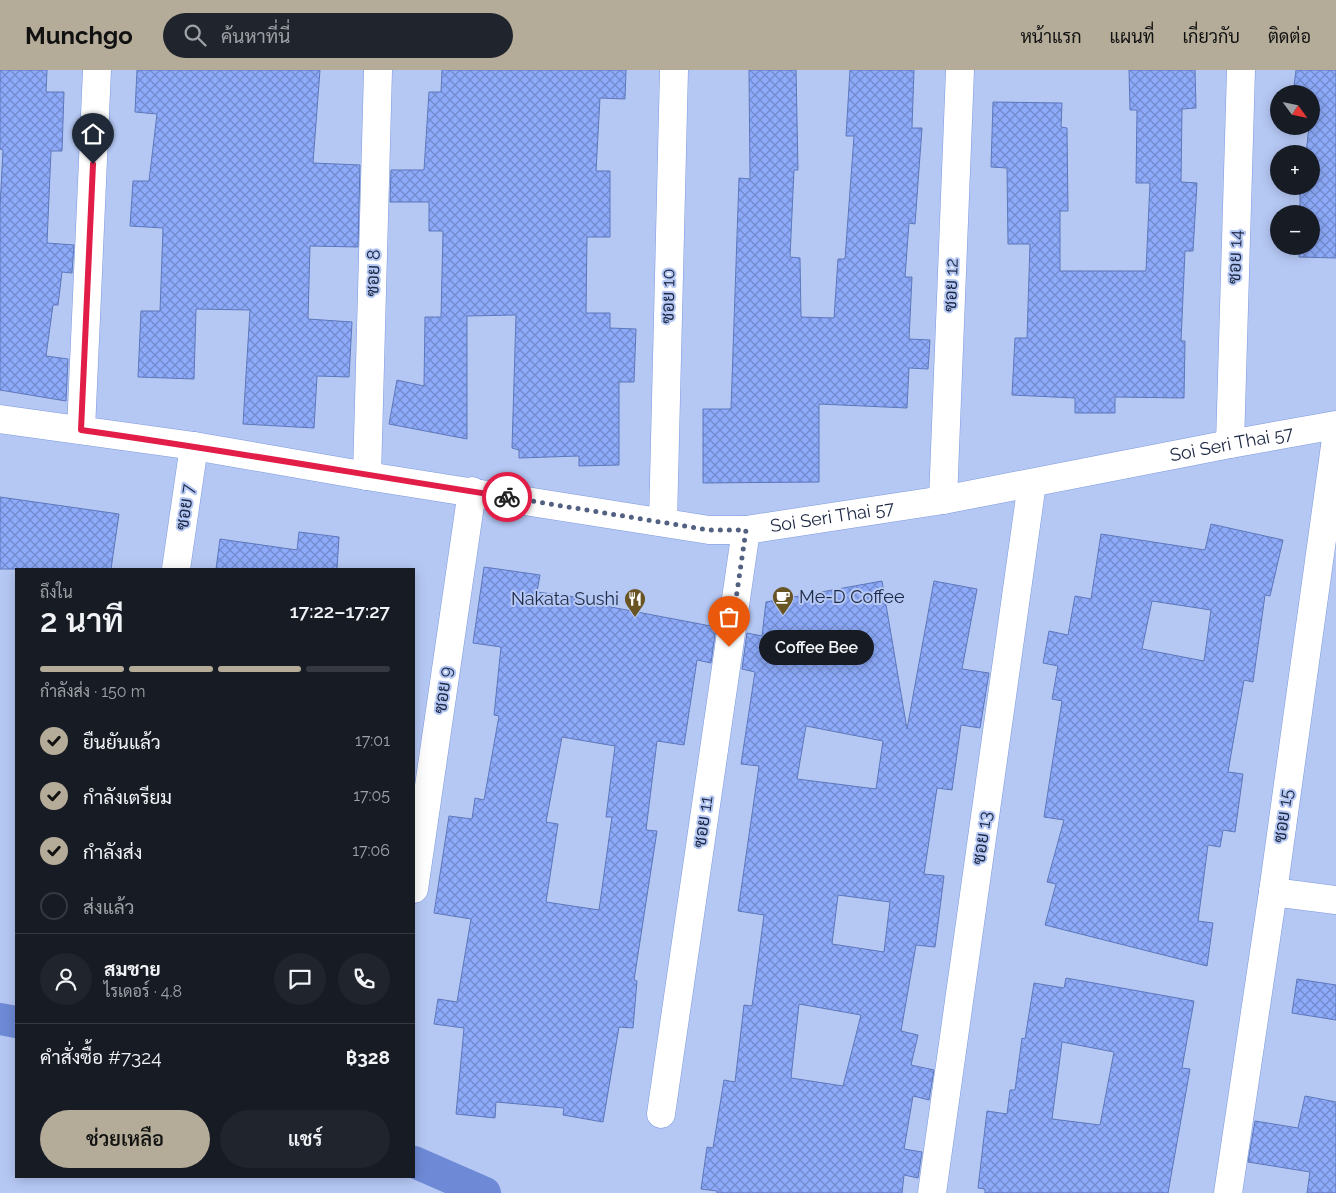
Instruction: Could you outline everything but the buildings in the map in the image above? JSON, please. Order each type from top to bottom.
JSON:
[{"type":"street","points":[[81,430],[97,70]]},
{"type":"street","name":"ซอย 8","points":[[367,476],[378,70]]},
{"type":"street","name":"ซอย 10","points":[[663,522],[674,70]]},
{"type":"street","name":"ซอย 12","points":[[943,500],[960,70]]},
{"type":"street","name":"ซอย 14","points":[[1230,444],[1241,70]]},
{"type":"street","name":"Soi Seri Thai 57","points":[[0,419],[194,446],[367,476],[709,530],[746,530],[943,500],[1336,424]]},
{"type":"street","name":"ซอย 15","points":[[1228,1193],[1273,892],[1336,439]]},
{"type":"street","name":"ซอย 7","points":[[176,568],[194,446]]},
{"type":"street","name":"ซอย 13","points":[[932,1193],[1032,483]]},
{"type":"street","name":"ซอย 9","points":[[415,883],[472,492]]},
{"type":"street","name":"ซอย 11","points":[[661,1114],[746,530]]},
{"type":"street","points":[[1273,892],[1336,900]]},
{"type":"waterway","points":[[0,1019],[15,1022]]},
{"type":"waterway","points":[[415,1162],[485,1193]]},
{"type":"way so far","points":[[507,497],[709,530],[746,530],[729,647]]},
{"type":"place","name":"Me-D Coffee","points":[[783,616]]},
{"type":"place","name":"Nakata Sushi","points":[[635,618]]},
{"type":"place","name":"Coffee Bee","points":[[729,647]]},
{"type":"route","points":[[93,164],[81,430],[194,446],[367,476],[507,497]]}]
